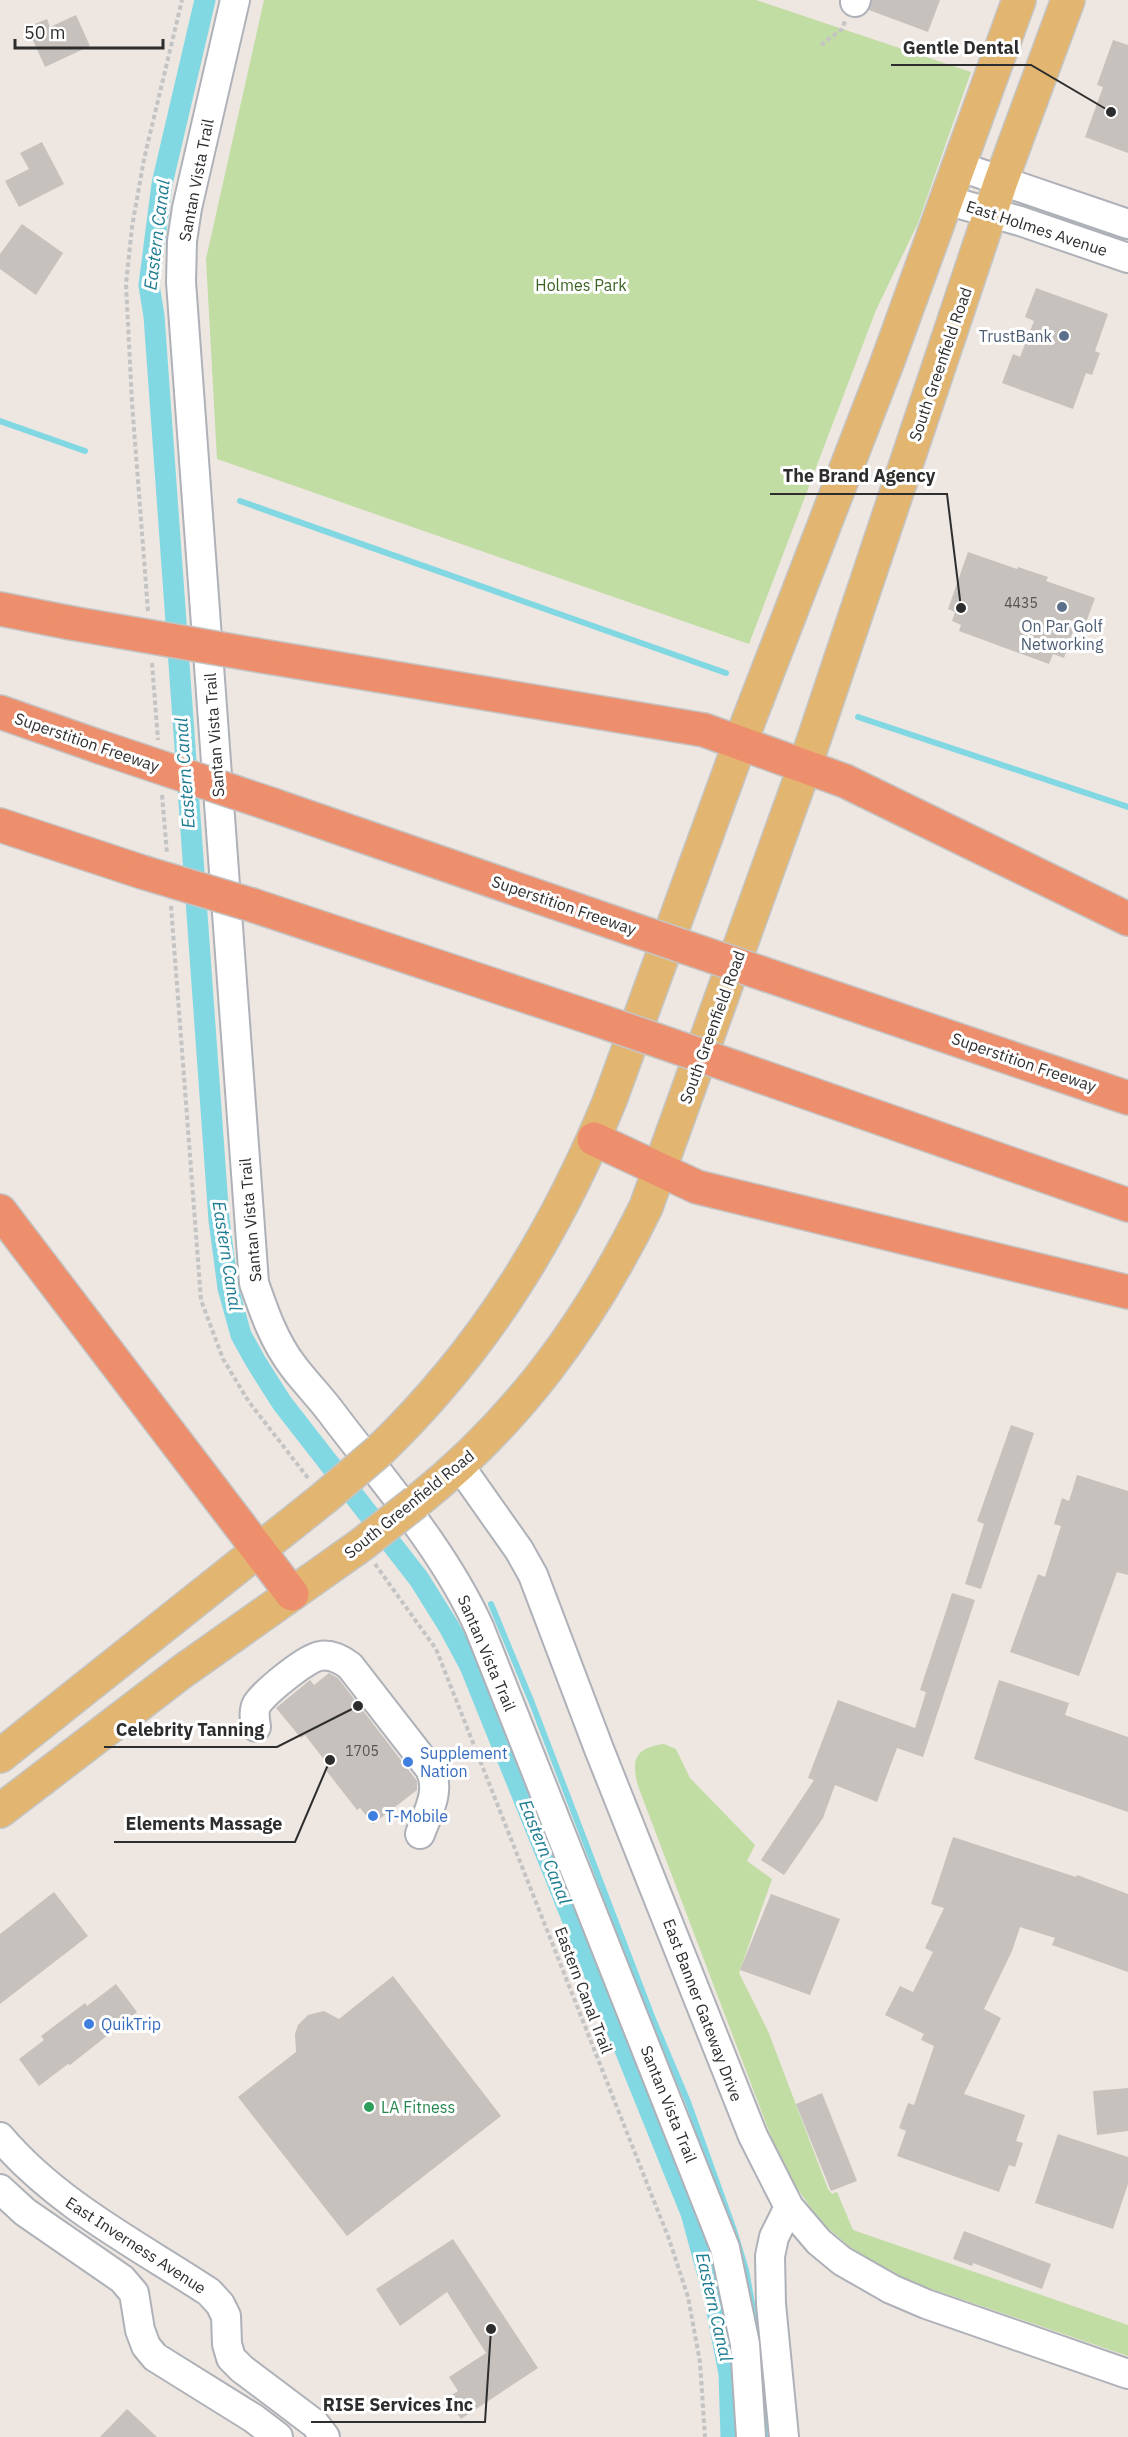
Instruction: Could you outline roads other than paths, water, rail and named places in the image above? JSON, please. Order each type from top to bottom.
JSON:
[{"type":"highway","points":[[0,609],[262,656],[704,730],[845,781],[1128,920]]},
{"type":"highway","name":"Superstition Freeway","points":[[0,712],[1128,1098]]},
{"type":"highway","points":[[0,825],[142,872],[252,905],[598,1020],[1128,1205]]},
{"type":"highway","points":[[594,1139],[697,1187],[1128,1292]]},
{"type":"highway","points":[[0,1211],[292,1594]]},
{"type":"main road","points":[[0,1756],[324,1498],[379,1451],[441,1386],[475,1345],[507,1300],[559,1214],[594,1139],[740,743],[887,363],[1019,0]]},
{"type":"main road","name":"South Greenfield Road","points":[[0,1811],[183,1671],[361,1545],[459,1466],[511,1414],[559,1356],[619,1261],[661,1171],[805,766],[1001,181],[1068,0]]},
{"type":"main road","points":[[0,1769],[26,1735]]},
{"type":"street","name":"Santan Vista Trail","points":[[235,0],[187,208],[182,241],[181,282],[254,1283],[267,1322],[292,1365],[436,1552],[465,1598],[479,1627],[725,2248],[745,2344],[751,2437]]},
{"type":"street","name":"East Holmes Avenue","points":[[958,166],[1128,224]]},
{"type":"street","name":"East Holmes Avenue","points":[[946,200],[1020,221],[1128,258]]},
{"type":"street","name":"East Banner Gateway Drive","points":[[459,1466],[519,1550],[533,1575],[599,1749],[753,2136],[789,2207],[803,2226],[842,2261],[896,2291],[926,2304],[1128,2374]]},
{"type":"street","points":[[256,1727],[256,1706],[265,1695],[309,1660],[325,1655],[342,1660],[350,1666],[430,1769],[436,1780],[435,1793],[420,1834]]},
{"type":"street","name":"East Inverness Avenue","points":[[0,2137],[48,2185],[84,2212],[209,2292],[220,2304],[226,2316],[227,2344],[231,2358],[242,2369],[315,2424],[326,2437]]},
{"type":"street","points":[[0,2188],[25,2212],[122,2279],[134,2293],[140,2330],[146,2346],[155,2357],[253,2418],[278,2437]]},
{"type":"street","points":[[784,2437],[771,2304],[770,2256],[774,2237],[789,2207]]},
{"type":"waterway","name":"Eastern Canal","points":[[205,0],[162,184],[149,285],[154,316],[219,1220],[228,1288],[241,1335],[282,1403],[419,1579],[470,1666],[691,2213],[715,2301],[729,2374],[731,2437]]},
{"type":"waterway","points":[[0,421],[85,451]]},
{"type":"waterway","points":[[240,501],[726,673]]},
{"type":"waterway","points":[[858,717],[1128,807]]},
{"type":"waterway","points":[[491,1604],[532,1703],[653,2019],[688,2102],[734,2230],[746,2270],[758,2337],[768,2437]]},
{"type":"place","name":"Gentle Dental","points":[[1111,112]]},
{"type":"place","name":"TrustBank","points":[[1064,336]]},
{"type":"place","name":"On Par Golf Networking","points":[[1062,607]]},
{"type":"place","name":"The Brand Agency","points":[[961,608]]},
{"type":"place","name":"Celebrity Tanning","points":[[358,1706]]},
{"type":"place","name":"Elements Massage","points":[[330,1760]]},
{"type":"place","name":"Supplement Nation","points":[[408,1762]]},
{"type":"place","name":"T-Mobile","points":[[373,1816]]},
{"type":"place","name":"QuikTrip","points":[[89,2024]]},
{"type":"place","name":"LA Fitness","points":[[369,2107]]},
{"type":"place","name":"RISE Services Inc","points":[[491,2329]]},
{"type":"park label","name":"Holmes Park","points":[[581,285]]}]
